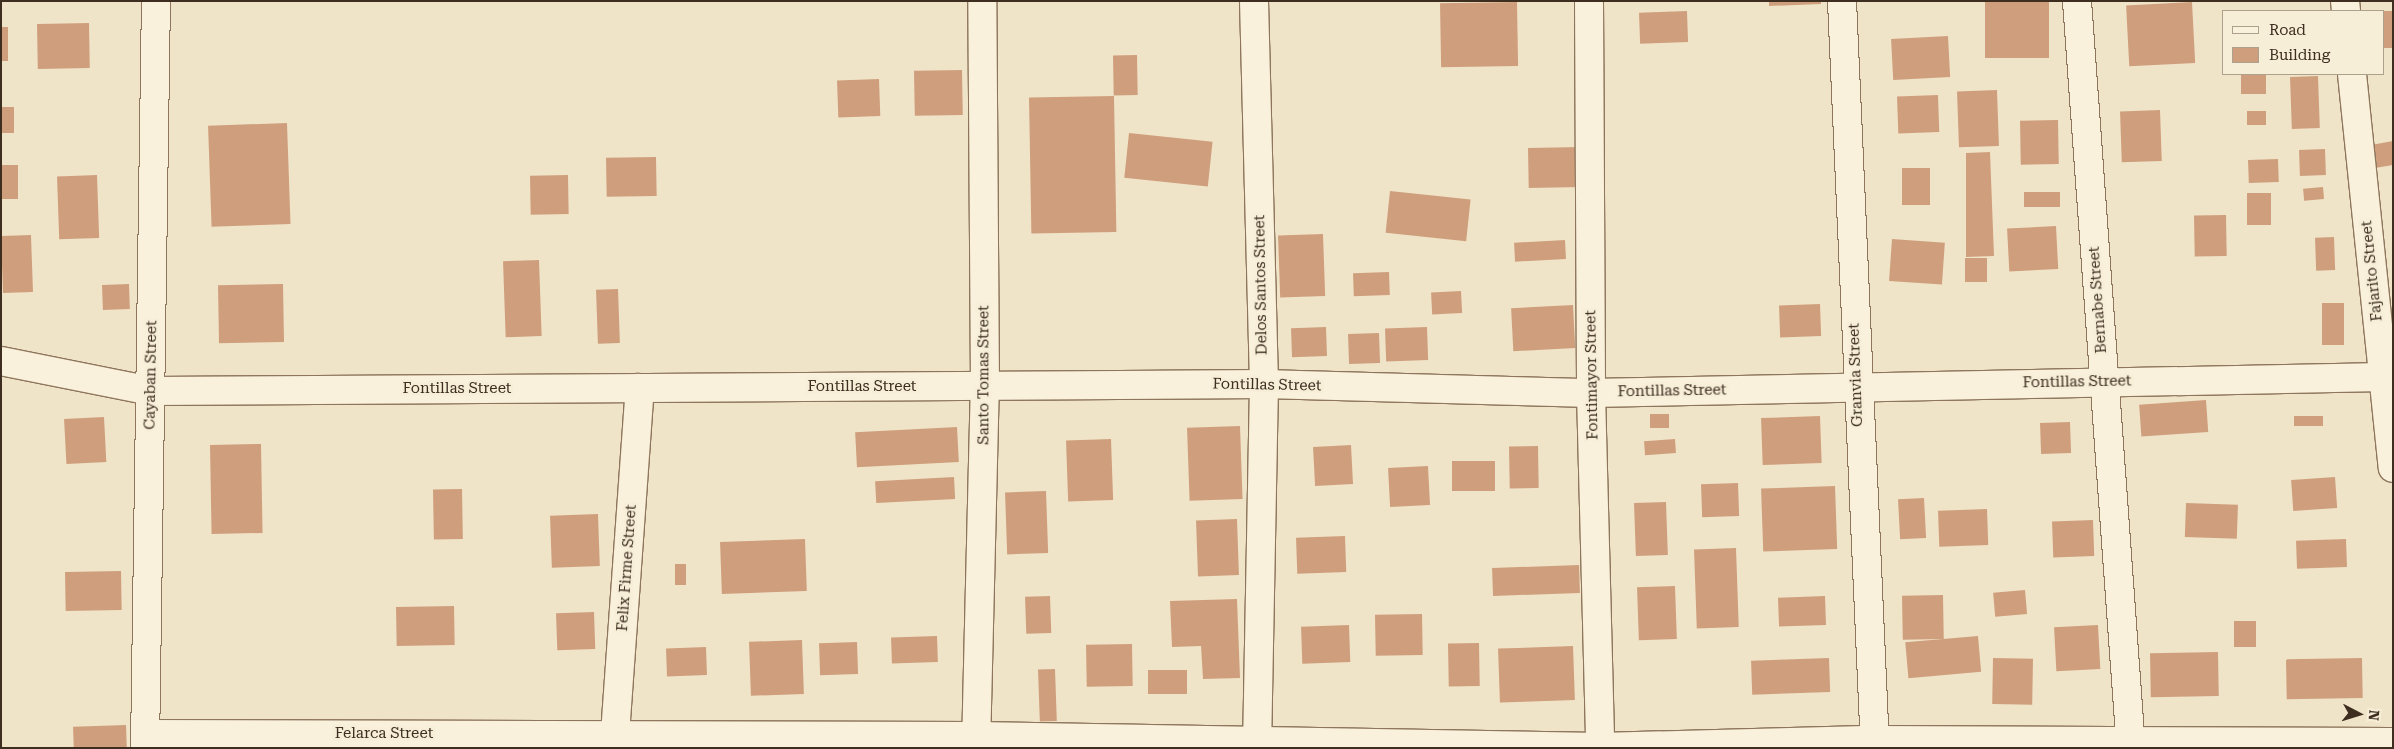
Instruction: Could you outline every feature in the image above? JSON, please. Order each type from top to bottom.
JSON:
[{"type":"street","name":"Cayaban Street","points":[[145,741],[156,1]]},
{"type":"street","name":"Santo Tomas Street","points":[[976,742],[985,386],[982,1]]},
{"type":"street","name":"Delos Santos Street","points":[[1254,1],[1264,384],[1257,746]]},
{"type":"street","name":"Fontimayor Street","points":[[1589,1],[1591,393],[1600,748]]},
{"type":"street","name":"Granvia Street","points":[[1842,1],[1856,387],[1875,744]]},
{"type":"street","name":"Bernabe Street","points":[[2077,1],[2131,744]]},
{"type":"street","name":"Fajarito Street","points":[[2352,75],[2383,285],[2383,377],[2393,468]]},
{"type":"street","name":"Fontillas Street","points":[[1,360],[151,391],[1264,384],[1591,393],[2383,377]]},
{"type":"street","name":"Felix Firme Street","points":[[614,742],[640,388]]},
{"type":"street","name":"Felarca Street","points":[[145,741],[976,742],[1600,748],[1875,744],[2393,742]]},
{"type":"building","points":[[1769,1],[1821,1],[1821,4],[1769,6]]},
{"type":"building","points":[[1985,1],[2049,1],[2049,58],[1985,58]]},
{"type":"building","points":[[1517,2],[1518,66],[1441,67],[1440,3]]},
{"type":"building","points":[[2192,2],[2195,63],[2129,66],[2126,5]]},
{"type":"building","points":[[1687,11],[1688,42],[1640,44],[1639,13]]},
{"type":"building","points":[[2384,11],[2393,11],[2393,48],[2384,48]]},
{"type":"building","points":[[89,23],[90,68],[38,69],[37,24]]},
{"type":"building","points":[[1,27],[8,27],[8,61],[1,61]]},
{"type":"building","points":[[1948,36],[1950,77],[1893,80],[1891,39]]},
{"type":"building","points":[[1113,55],[1137,55],[1138,95],[1114,95]]},
{"type":"building","points":[[962,70],[963,115],[915,116],[914,71]]},
{"type":"building","points":[[2241,75],[2266,75],[2266,94],[2241,94]]},
{"type":"building","points":[[2318,76],[2320,128],[2292,129],[2290,77]]},
{"type":"building","points":[[879,79],[880,116],[838,117],[837,80]]},
{"type":"building","points":[[1997,90],[1999,146],[1959,147],[1957,91]]},
{"type":"building","points":[[1938,95],[1939,132],[1898,133],[1897,96]]},
{"type":"building","points":[[1114,96],[1116,232],[1031,233],[1029,97]]},
{"type":"building","points":[[1,107],[14,107],[14,133],[1,133]]},
{"type":"building","points":[[2160,110],[2162,161],[2122,162],[2120,111]]},
{"type":"building","points":[[2247,111],[2266,111],[2266,125],[2247,125]]},
{"type":"building","points":[[2058,120],[2059,164],[2021,165],[2020,121]]},
{"type":"building","points":[[287,123],[291,224],[212,227],[208,126]]},
{"type":"building","points":[[1129,133],[1213,142],[1208,187],[1124,178]]},
{"type":"building","points":[[2393,141],[2393,165],[2375,168],[2371,145]]},
{"type":"building","points":[[1581,147],[1582,187],[1529,188],[1528,148]]},
{"type":"building","points":[[2325,149],[2326,175],[2300,176],[2299,150]]},
{"type":"building","points":[[1990,152],[1994,256],[1966,257],[1966,153]]},
{"type":"building","points":[[656,157],[657,196],[607,197],[606,158]]},
{"type":"building","points":[[2278,159],[2279,182],[2249,183],[2248,160]]},
{"type":"building","points":[[1,165],[18,165],[18,199],[1,199]]},
{"type":"building","points":[[1902,168],[1930,168],[1930,205],[1902,205]]},
{"type":"building","points":[[97,175],[99,238],[59,239],[57,176]]},
{"type":"building","points":[[568,175],[569,214],[531,215],[530,176]]},
{"type":"building","points":[[2323,187],[2324,199],[2304,201],[2303,189]]},
{"type":"building","points":[[1390,191],[1471,199],[1466,241],[1386,233]]},
{"type":"building","points":[[2024,192],[2060,192],[2060,207],[2024,207]]},
{"type":"building","points":[[2247,193],[2271,193],[2271,225],[2247,225]]},
{"type":"building","points":[[2226,215],[2227,256],[2195,257],[2194,216]]},
{"type":"building","points":[[2056,226],[2058,269],[2009,272],[2007,229]]},
{"type":"building","points":[[1323,234],[1325,296],[1280,298],[1278,236]]},
{"type":"building","points":[[31,235],[33,292],[3,293],[1,236]]},
{"type":"building","points":[[2334,237],[2335,270],[2316,271],[2315,238]]},
{"type":"building","points":[[1892,239],[1945,243],[1942,285],[1889,281]]},
{"type":"building","points":[[1565,240],[1566,259],[1515,262],[1514,243]]},
{"type":"building","points":[[1965,258],[1987,258],[1987,282],[1965,282]]},
{"type":"building","points":[[539,260],[542,336],[506,337],[503,261]]},
{"type":"building","points":[[1389,272],[1390,295],[1354,296],[1353,273]]},
{"type":"building","points":[[129,284],[130,309],[103,310],[102,285]]},
{"type":"building","points":[[283,284],[284,342],[219,343],[218,285]]},
{"type":"building","points":[[618,289],[620,343],[598,344],[596,290]]},
{"type":"building","points":[[1461,291],[1462,313],[1432,315],[1431,293]]},
{"type":"building","points":[[2322,303],[2344,303],[2344,345],[2322,345]]},
{"type":"building","points":[[1820,304],[1821,336],[1780,337],[1779,305]]},
{"type":"building","points":[[1573,305],[1575,348],[1513,351],[1511,308]]},
{"type":"building","points":[[1326,327],[1327,356],[1292,357],[1291,328]]},
{"type":"building","points":[[1427,327],[1428,360],[1386,361],[1385,328]]},
{"type":"building","points":[[1379,333],[1380,363],[1349,364],[1348,334]]},
{"type":"building","points":[[2206,400],[2208,432],[2141,437],[2139,405]]},
{"type":"building","points":[[1650,414],[1669,414],[1669,428],[1650,428]]},
{"type":"building","points":[[1820,416],[1822,463],[1763,465],[1761,418]]},
{"type":"building","points":[[2294,416],[2323,416],[2323,426],[2294,426]]},
{"type":"building","points":[[104,417],[106,462],[66,464],[64,419]]},
{"type":"building","points":[[2070,422],[2071,453],[2041,454],[2040,423]]},
{"type":"building","points":[[1240,426],[1243,499],[1190,501],[1187,428]]},
{"type":"building","points":[[957,427],[959,462],[857,467],[855,432]]},
{"type":"building","points":[[1111,439],[1113,500],[1068,502],[1066,441]]},
{"type":"building","points":[[1675,439],[1676,453],[1645,455],[1644,441]]},
{"type":"building","points":[[261,444],[263,533],[212,534],[210,445]]},
{"type":"building","points":[[1351,445],[1353,484],[1315,486],[1313,447]]},
{"type":"building","points":[[1538,446],[1539,488],[1510,488],[1509,447]]},
{"type":"building","points":[[1452,461],[1495,461],[1495,491],[1452,491]]},
{"type":"building","points":[[1428,466],[1430,505],[1390,507],[1388,468]]},
{"type":"building","points":[[954,477],[955,499],[876,503],[875,481]]},
{"type":"building","points":[[2335,477],[2337,508],[2293,511],[2291,480]]},
{"type":"building","points":[[1738,483],[1739,516],[1702,517],[1701,484]]},
{"type":"building","points":[[1835,486],[1837,549],[1763,552],[1761,489]]},
{"type":"building","points":[[462,489],[463,539],[434,539],[433,490]]},
{"type":"building","points":[[1046,491],[1048,553],[1007,554],[1005,492]]},
{"type":"building","points":[[1924,498],[1926,538],[1900,539],[1898,499]]},
{"type":"building","points":[[1666,502],[1668,555],[1636,556],[1634,503]]},
{"type":"building","points":[[2186,503],[2238,505],[2237,539],[2185,537]]},
{"type":"building","points":[[1987,509],[1988,545],[1939,547],[1938,511]]},
{"type":"building","points":[[598,514],[600,566],[552,568],[550,516]]},
{"type":"building","points":[[1237,519],[1239,575],[1198,576],[1196,520]]},
{"type":"building","points":[[2093,520],[2094,556],[2053,557],[2052,521]]},
{"type":"building","points":[[1345,536],[1346,572],[1297,574],[1296,538]]},
{"type":"building","points":[[805,539],[807,591],[722,594],[720,542]]},
{"type":"building","points":[[2346,539],[2347,567],[2297,569],[2296,541]]},
{"type":"building","points":[[1736,548],[1739,627],[1697,628],[1694,549]]},
{"type":"building","points":[[675,564],[686,564],[686,585],[675,585]]},
{"type":"building","points":[[1579,565],[1580,593],[1493,596],[1492,568]]},
{"type":"building","points":[[121,571],[122,610],[66,611],[65,572]]},
{"type":"building","points":[[1675,586],[1677,639],[1639,640],[1637,587]]},
{"type":"building","points":[[2025,590],[2027,614],[1995,617],[1993,593]]},
{"type":"building","points":[[1943,595],[1944,639],[1903,640],[1902,596]]},
{"type":"building","points":[[1050,596],[1051,633],[1026,634],[1025,597]]},
{"type":"building","points":[[1825,596],[1826,625],[1779,627],[1778,598]]},
{"type":"building","points":[[1237,599],[1240,678],[1203,679],[1201,646],[1172,647],[1170,601]]},
{"type":"building","points":[[454,606],[455,645],[397,646],[396,607]]},
{"type":"building","points":[[594,612],[595,649],[557,650],[556,613]]},
{"type":"building","points":[[1422,614],[1423,655],[1376,656],[1375,615]]},
{"type":"building","points":[[2234,621],[2256,621],[2256,647],[2234,647]]},
{"type":"building","points":[[1349,625],[1350,662],[1302,664],[1301,627]]},
{"type":"building","points":[[2098,625],[2100,669],[2056,671],[2054,627]]},
{"type":"building","points":[[937,636],[938,662],[892,664],[891,638]]},
{"type":"building","points":[[1978,636],[1981,672],[1908,678],[1905,642]]},
{"type":"building","points":[[802,640],[804,694],[751,696],[749,642]]},
{"type":"building","points":[[857,642],[858,674],[820,675],[819,643]]},
{"type":"building","points":[[1479,643],[1480,686],[1449,687],[1448,644]]},
{"type":"building","points":[[1132,644],[1133,686],[1087,687],[1086,645]]},
{"type":"building","points":[[1573,646],[1575,700],[1500,703],[1498,649]]},
{"type":"building","points":[[706,647],[707,675],[667,676],[666,648]]},
{"type":"building","points":[[2218,652],[2219,696],[2151,697],[2150,653]]},
{"type":"building","points":[[1829,658],[1830,692],[1752,695],[1751,661]]},
{"type":"building","points":[[1993,658],[2033,659],[2032,705],[1992,704]]},
{"type":"building","points":[[2362,658],[2363,698],[2287,699],[2286,659]]},
{"type":"building","points":[[1055,669],[1057,721],[1040,722],[1038,670]]},
{"type":"building","points":[[1148,670],[1187,670],[1187,694],[1148,694]]},
{"type":"building","points":[[126,725],[127,748],[74,748],[73,727]]}]
